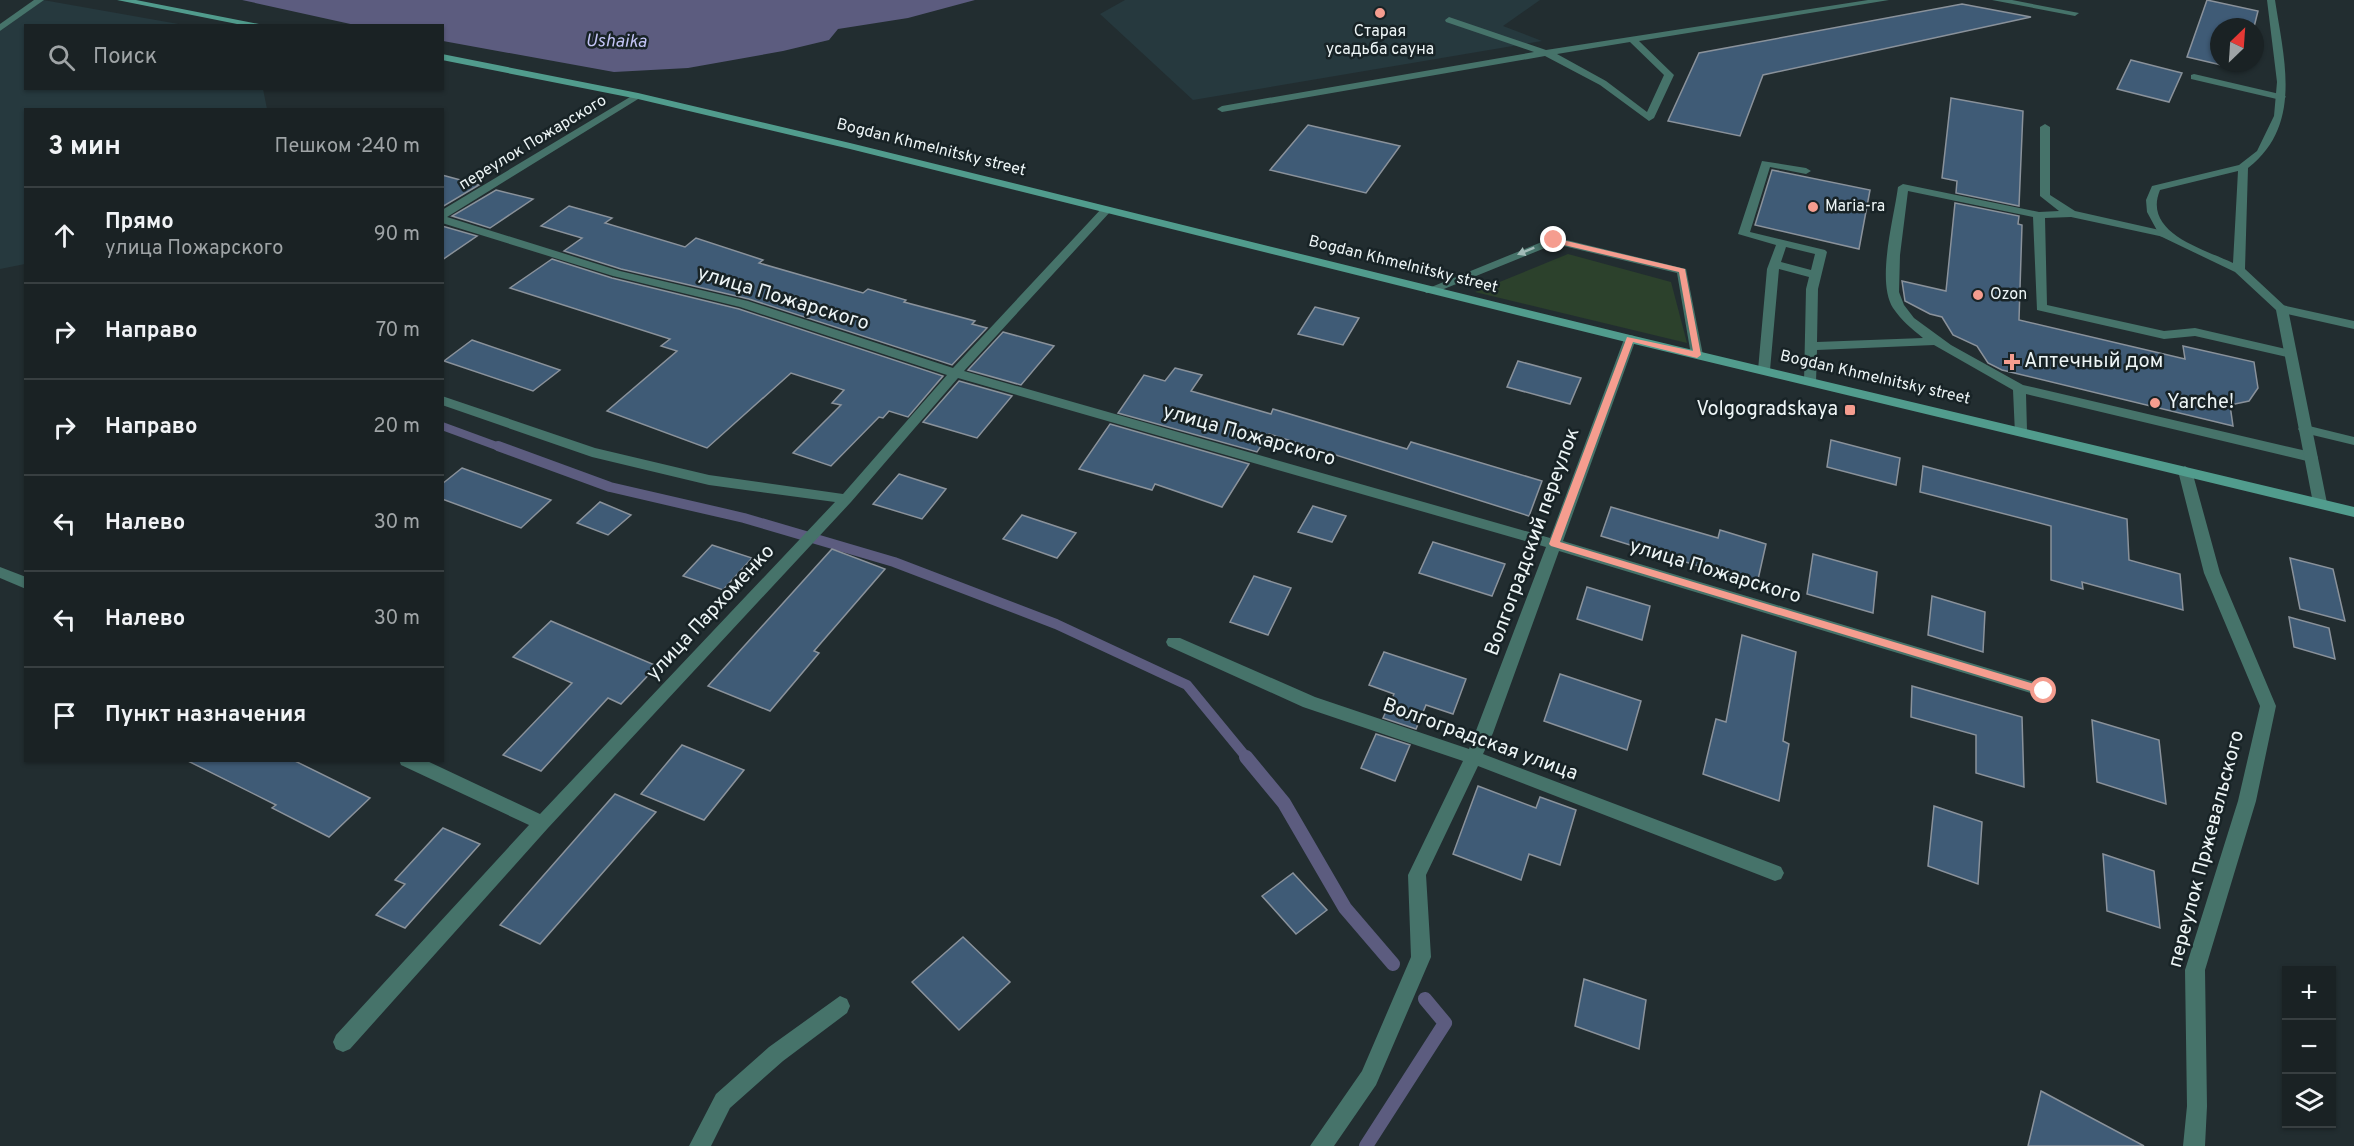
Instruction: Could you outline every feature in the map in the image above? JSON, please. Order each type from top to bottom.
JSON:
[{"type":"street","points":[[0,28],[40,0]]},
{"type":"street","points":[[120,0],[254,24]]},
{"type":"street","points":[[1222,108],[1545,53],[1885,0]]},
{"type":"street","points":[[1996,0],[2075,13]]},
{"type":"street","points":[[2164,234],[2156,224],[2151,209],[2151,196],[2156,188],[2243,167],[2261,153],[2269,139],[2279,116],[2282,82],[2271,0]]},
{"type":"street","points":[[1449,20],[1545,53],[1603,83],[1649,118],[1669,75],[1632,39]]},
{"type":"street","name":"Bogdan Khmelnitsky street","points":[[444,57],[638,96],[850,146],[1630,339],[2354,512]]},
{"type":"street","points":[[2194,77],[2281,97]]},
{"type":"street","name":"переулок Пожарского","points":[[444,216],[638,96]]},
{"type":"street","points":[[2045,127],[2045,196],[2071,214]]},
{"type":"street","points":[[1806,171],[1766,163],[1744,234],[1821,252],[1812,289],[1810,382]]},
{"type":"street","points":[[2239,270],[2243,167]]},
{"type":"street","points":[[2311,457],[2019,388],[1936,341],[1909,319],[1893,294],[1903,187],[2039,215],[2071,214],[2164,234],[2239,270],[2282,309],[2354,325]]},
{"type":"street","name":"улица Пархоменко","points":[[343,1042],[542,823],[846,499],[956,373],[1106,210]]},
{"type":"street","points":[[2039,215],[2041,307],[2164,335],[2195,332],[2291,354]]},
{"type":"street","name":"улица Пожарского","points":[[444,218],[617,274],[744,304],[956,373],[1554,544],[2044,691]]},
{"type":"street","points":[[1430,290],[1554,240],[1672,268],[1682,271],[1697,355]]},
{"type":"street","points":[[1764,370],[1775,264],[1782,243]]},
{"type":"street","points":[[1775,264],[1815,275]]},
{"type":"street","points":[[2282,309],[2320,503]]},
{"type":"street","name":"Волгоградский переулок","points":[[1321,1146],[1369,1078],[1421,957],[1417,875],[1485,733],[1630,339]]},
{"type":"street","points":[[1811,346],[1936,341]]},
{"type":"street","points":[[2019,388],[2020,431]]},
{"type":"street","points":[[444,401],[592,452],[709,480],[846,499]]},
{"type":"street","points":[[2306,429],[2354,441]]},
{"type":"street","name":"переулок Пржевальского","points":[[2185,471],[2212,573],[2268,706],[2247,801],[2195,970],[2197,1106],[2194,1146]]},
{"type":"street","points":[[0,572],[24,583]]},
{"type":"street","name":"Волгоградская улица","points":[[1174,642],[1309,702],[1472,757],[1775,873]]},
{"type":"street","points":[[411,762],[542,823]]},
{"type":"street","points":[[700,1146],[723,1101],[776,1054],[840,1006]]},
{"type":"shaded area","points":[[43,0],[178,24],[24,24],[24,90],[263,90],[267,108],[24,108],[24,264],[0,269],[0,31]]},
{"type":"shaded area","points":[[1125,0],[1540,0],[1503,26],[1542,41],[1193,100],[1100,14]]},
{"type":"green space","points":[[1568,254],[1671,282],[1687,343],[1475,292]]},
{"type":"water","name":"Ushaika","points":[[242,0],[975,0],[908,18],[838,29],[829,40],[783,51],[688,68],[614,72],[444,41],[444,24],[350,24]]},
{"type":"building","points":[[2207,0],[2258,11],[2256,18],[2210,18],[2210,62],[2187,57]]},
{"type":"building","points":[[1962,4],[2031,17],[1763,75],[1740,136],[1668,121],[1699,53]]},
{"type":"building","points":[[2131,60],[2182,73],[2169,102],[2117,89]]},
{"type":"building","points":[[1951,98],[2023,111],[2019,206],[1956,193],[1957,181],[1942,178]]},
{"type":"building","points":[[1308,125],[1400,146],[1366,193],[1270,170]]},
{"type":"building","name":"Maria-ra","points":[[1772,170],[1870,190],[1859,249],[1755,225]]},
{"type":"building","points":[[444,176],[479,185],[444,206]]},
{"type":"building","points":[[496,190],[533,199],[490,228],[452,216]]},
{"type":"building","points":[[1955,203],[2019,216],[2018,224],[2022,225],[2019,320],[2185,359],[2183,346],[2254,362],[2258,388],[2249,401],[2230,405],[2233,426],[2002,370],[1988,363],[1977,346],[1953,335],[1942,317],[1930,314],[1905,301],[1902,281],[1946,291]]},
{"type":"building","points":[[569,206],[612,218],[605,223],[685,247],[696,238],[763,260],[759,263],[863,293],[868,289],[906,300],[904,302],[975,321],[972,324],[987,328],[952,365],[749,299],[621,269],[564,251],[582,238],[541,226]]},
{"type":"building","points":[[444,227],[477,236],[444,259]]},
{"type":"building","points":[[552,259],[612,278],[739,309],[943,376],[908,417],[889,411],[883,418],[879,417],[831,466],[793,453],[841,405],[832,403],[844,390],[791,373],[707,448],[607,411],[677,351],[661,346],[670,339],[510,288]]},
{"type":"building","points":[[1315,307],[1359,318],[1343,345],[1298,334]]},
{"type":"building","points":[[1003,332],[1054,346],[1021,385],[968,370]]},
{"type":"building","points":[[472,340],[560,370],[533,391],[444,361]]},
{"type":"building","points":[[1518,361],[1581,378],[1570,404],[1507,387]]},
{"type":"building","points":[[1175,368],[1202,375],[1191,391],[1271,414],[1273,409],[1407,449],[1411,442],[1542,481],[1529,516],[1269,434],[1257,452],[1118,413],[1144,375],[1165,381]]},
{"type":"building","points":[[959,381],[1012,396],[977,438],[923,422]]},
{"type":"building","points":[[1110,424],[1249,464],[1222,507],[1155,484],[1152,490],[1079,469]]},
{"type":"building","points":[[1831,440],[1900,458],[1896,485],[1827,467]]},
{"type":"building","points":[[1923,466],[2127,519],[2129,560],[2180,574],[2183,610],[2082,582],[2083,589],[2051,580],[2051,526],[1920,492]]},
{"type":"building","points":[[462,468],[551,500],[521,528],[444,500],[444,482]]},
{"type":"building","points":[[899,474],[946,489],[922,519],[873,504]]},
{"type":"building","points":[[600,502],[631,515],[608,535],[577,523]]},
{"type":"building","points":[[1313,506],[1346,516],[1332,542],[1298,532]]},
{"type":"building","points":[[1611,507],[1718,538],[1720,530],[1766,544],[1757,584],[1601,536]]},
{"type":"building","points":[[1022,515],[1076,533],[1057,558],[1003,539]]},
{"type":"building","points":[[1433,542],[1505,564],[1492,596],[1419,573]]},
{"type":"building","points":[[712,545],[752,558],[723,590],[683,576]]},
{"type":"building","points":[[832,549],[885,569],[814,651],[819,653],[770,711],[708,686]]},
{"type":"building","points":[[1813,554],[1877,572],[1873,613],[1807,594]]},
{"type":"building","points":[[2290,558],[2333,569],[2345,621],[2300,609]]},
{"type":"building","points":[[1254,576],[1291,588],[1268,635],[1230,622]]},
{"type":"building","points":[[1587,587],[1650,606],[1642,640],[1577,619]]},
{"type":"building","points":[[1932,596],[1985,612],[1983,652],[1928,635]]},
{"type":"building","points":[[2289,617],[2329,628],[2335,659],[2294,647]]},
{"type":"building","points":[[551,621],[657,666],[621,704],[608,698],[541,771],[503,755],[572,683],[513,657]]},
{"type":"building","points":[[1742,635],[1796,652],[1783,741],[1789,744],[1779,801],[1703,774],[1716,719],[1726,722]]},
{"type":"building","points":[[1384,652],[1466,679],[1453,714],[1426,705],[1416,729],[1383,718],[1394,694],[1369,685]]},
{"type":"building","points":[[1560,674],[1641,701],[1627,750],[1544,721]]},
{"type":"building","points":[[1912,686],[2022,717],[2024,787],[1976,773],[1976,735],[1911,717]]},
{"type":"building","points":[[2092,720],[2159,740],[2166,804],[2097,782]]},
{"type":"building","points":[[1376,734],[1410,745],[1395,781],[1361,768]]},
{"type":"building","points":[[682,745],[744,770],[704,820],[641,794]]},
{"type":"building","points":[[190,762],[297,762],[370,798],[329,837],[272,808],[276,805]]},
{"type":"building","points":[[1478,786],[1536,808],[1540,797],[1576,810],[1560,865],[1529,854],[1521,880],[1453,854]]},
{"type":"building","points":[[615,794],[656,812],[540,944],[500,925]]},
{"type":"building","points":[[1934,806],[1982,822],[1978,884],[1928,866]]},
{"type":"building","points":[[443,828],[480,844],[405,928],[376,915],[405,884],[395,880]]},
{"type":"building","points":[[2103,854],[2154,871],[2160,928],[2107,911]]},
{"type":"building","points":[[1293,873],[1327,910],[1296,934],[1262,896]]},
{"type":"building","points":[[963,937],[1010,982],[959,1030],[912,982]]},
{"type":"building","points":[[1584,979],[1646,1000],[1639,1049],[1575,1026]]},
{"type":"building","points":[[2041,1091],[2144,1146],[2028,1146]]},
{"type":"waterway","points":[[444,427],[502,448]]},
{"type":"waterway","points":[[498,446],[610,487],[744,518],[894,562],[1056,624],[1187,685],[1247,758]]},
{"type":"waterway","points":[[1246,757],[1284,803],[1345,908],[1393,964]]},
{"type":"waterway","points":[[1366,1146],[1445,1023],[1425,999]]},
{"type":"place","name":"Старая усадьба сауна","points":[[1380,13]]},
{"type":"place","name":"Maria-ra","points":[[1813,207]]},
{"type":"place","name":"Ozon","points":[[1978,295]]},
{"type":"place","name":"Аптечный дом","points":[[2012,362]]},
{"type":"place","name":"Yarche!","points":[[2155,403]]},
{"type":"place","name":"Volgogradskaya","points":[[1850,410]]},
{"type":"route","points":[[1554,240],[1682,271],[1697,355],[1630,339],[1554,544],[2044,691]]}]
